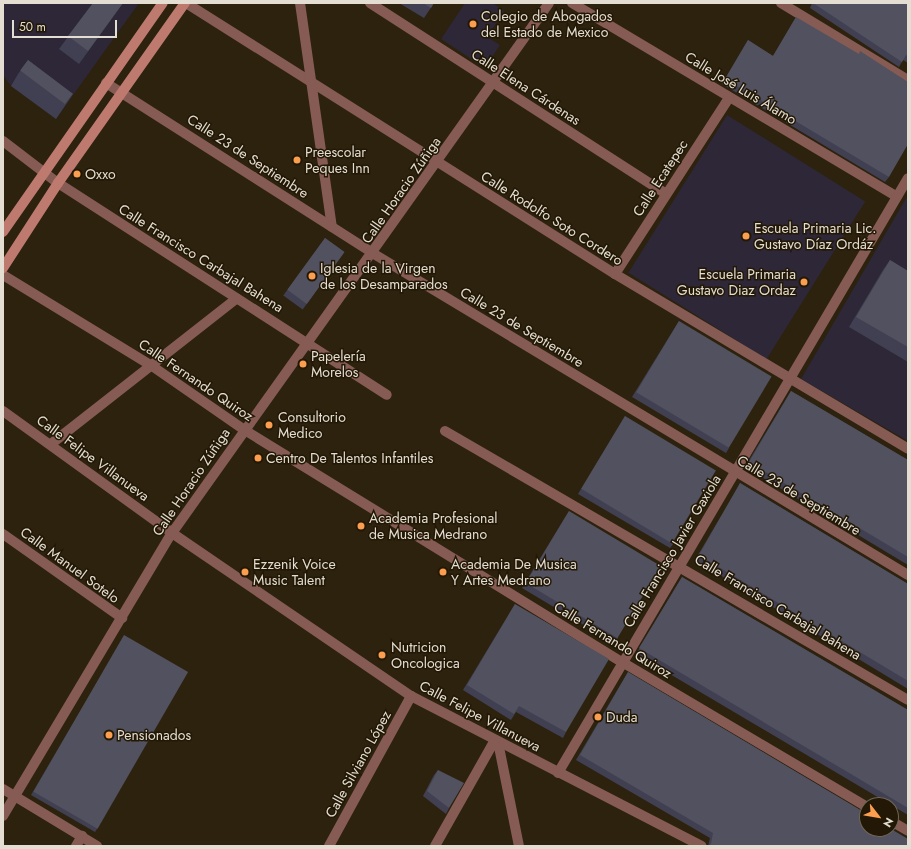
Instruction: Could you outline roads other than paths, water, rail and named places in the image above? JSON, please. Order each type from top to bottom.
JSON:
[{"type":"main road","points":[[3,232],[163,3]]},
{"type":"main road","points":[[3,268],[58,183],[186,3]]},
{"type":"street","name":"Calle Rodolfo Soto Cordero","points":[[186,3],[437,163],[615,274],[908,449]]},
{"type":"street","points":[[300,3],[332,226]]},
{"type":"street","name":"Calle Elena Cárdenas","points":[[370,3],[666,194]]},
{"type":"street","name":"Calle Horacio Zúñiga","points":[[3,816],[172,533],[243,429],[307,341],[374,254],[549,3]]},
{"type":"street","name":"Calle José Luis Álamo","points":[[572,3],[897,197]]},
{"type":"street","points":[[781,3],[908,80]]},
{"type":"street","name":"Calle 23 de Septiembre","points":[[106,83],[374,254],[734,473],[908,575]]},
{"type":"street","name":"Calle Ecatepec","points":[[615,274],[729,98]]},
{"type":"street","name":"Calle Francisco Carbajal Bahena","points":[[3,141],[58,183],[307,341],[387,394]]},
{"type":"street","name":"Calle Francisco Javier Gaxiola","points":[[558,772],[908,178]]},
{"type":"street","name":"Calle Fernando Quiroz","points":[[3,275],[152,366],[243,429],[622,662],[859,802]]},
{"type":"street","points":[[51,444],[237,298]]},
{"type":"street","name":"Calle Felipe Villanueva","points":[[3,411],[51,444],[172,533],[411,696],[700,845]]},
{"type":"street","name":"Calle Francisco Carbajal Bahena","points":[[446,431],[680,565],[908,700]]},
{"type":"street","name":"Calle Manuel Sotelo","points":[[3,534],[122,618]]},
{"type":"street","name":"Calle Silviano López","points":[[329,846],[411,696]]},
{"type":"street","points":[[435,846],[496,741]]},
{"type":"street","points":[[496,741],[519,846]]},
{"type":"street","points":[[3,788],[15,797],[97,846]]},
{"type":"street","points":[[899,826],[908,831]]},
{"type":"street","points":[[76,846],[82,836]]},
{"type":"place","name":"Colegio de Abogados del Estado de Mexico","points":[[473,24]]},
{"type":"place","name":"Preescolar Peques Inn","points":[[297,160]]},
{"type":"place","name":"Oxxo","points":[[77,174]]},
{"type":"place","name":"Escuela Primaria Lic. Gustavo Díaz Ordáz","points":[[746,236]]},
{"type":"place","name":"Iglesia de la Virgen de los Desamparados","points":[[312,276]]},
{"type":"place","name":"Escuela Primaria Gustavo Diaz Ordaz","points":[[804,282]]},
{"type":"place","name":"Papelería Morelos","points":[[303,364]]},
{"type":"place","name":"Consultorio Medico","points":[[269,425]]},
{"type":"place","name":"Centro De Talentos Infantiles","points":[[258,458]]},
{"type":"place","name":"Academia Profesional de Musica Medrano","points":[[361,526]]},
{"type":"place","name":"Ezzenik Voice Music Talent","points":[[245,572]]},
{"type":"place","name":"Academia De Musica Y Artes Medrano","points":[[443,572]]},
{"type":"place","name":"Nutricion Oncologica","points":[[382,655]]},
{"type":"place","name":"Duda","points":[[598,717]]},
{"type":"place","name":"Pensionados","points":[[109,735]]}]
